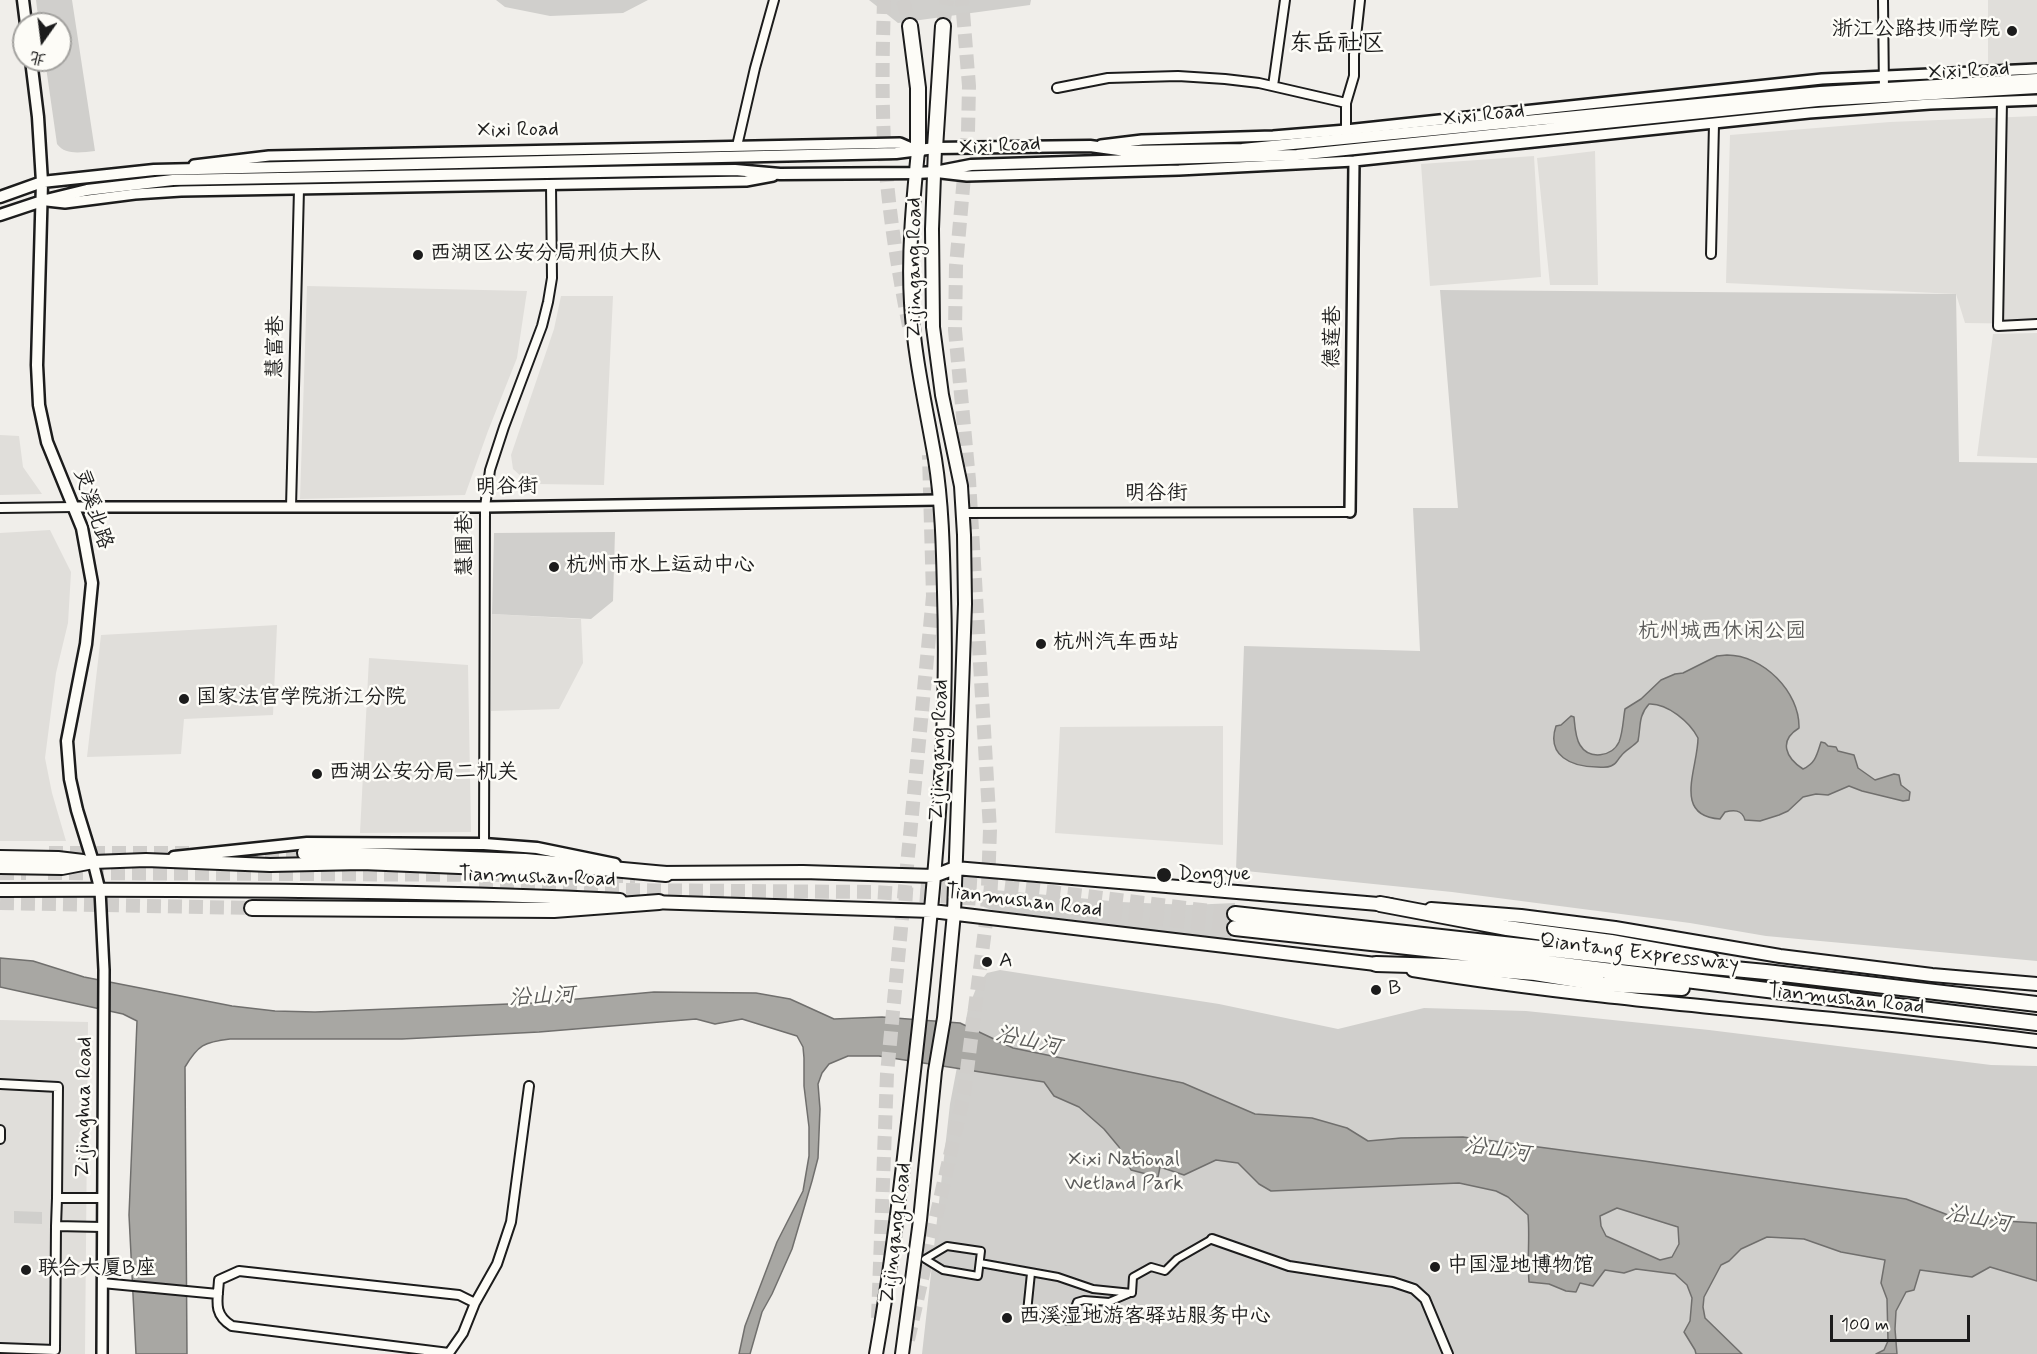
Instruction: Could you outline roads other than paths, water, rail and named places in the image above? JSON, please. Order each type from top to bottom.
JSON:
[{"type":"highway","points":[[910,26],[918,88],[918,151]]},
{"type":"highway","points":[[935,148],[943,26]]},
{"type":"highway","points":[[305,853],[525,861],[666,874]]},
{"type":"highway","points":[[252,908],[554,910],[659,902]]},
{"type":"highway","points":[[1380,904],[1507,928],[1692,956],[1766,972]]},
{"type":"highway","name":"Qiantang Expressway","points":[[1235,914],[2037,1004]]},
{"type":"highway","name":"Qiantang Expressway","points":[[1235,928],[2037,1023]]},
{"type":"highway","points":[[1376,964],[1444,966],[1535,973],[1602,984],[1762,991]]},
{"type":"main road","name":"灵溪北路","points":[[32,72],[42,182],[37,365],[39,405],[47,442],[74,507],[88,552],[93,583],[86,644],[68,741],[70,779],[76,810],[93,862]]},
{"type":"main road","name":"Xixi Road","points":[[0,197],[42,182],[154,170],[884,154],[935,148],[1090,146],[1126,151],[1242,149],[2037,79]]},
{"type":"main road","name":"Xixi Road","points":[[0,215],[42,201],[87,190],[173,180],[675,170],[735,170],[780,174],[916,173],[971,165],[1297,155],[1884,92],[2037,88]]},
{"type":"main road","name":"Zijingang Road","points":[[902,1354],[920,1220],[935,1071],[944,1018],[954,913],[965,604],[961,486],[942,395],[933,327],[932,229],[935,148]]},
{"type":"main road","name":"Zijingang Road","points":[[876,1354],[891,1264],[932,911],[944,685],[944,593],[940,500],[915,345],[911,302],[910,243],[918,151]]},
{"type":"main road","name":"Tianmushan Road","points":[[0,867],[62,868],[93,862],[146,860],[307,843],[484,844],[537,848],[666,874]]},
{"type":"main road","points":[[0,857],[58,858],[93,862]]},
{"type":"main road","name":"Tianmushan Road","points":[[146,860],[270,865],[362,863],[503,870],[666,874],[803,872],[934,876],[955,868],[1521,916],[1615,928],[1780,956],[1932,975],[2037,984]]},
{"type":"main road","name":"Tianmushan Road","points":[[0,890],[527,896],[932,911],[1376,964],[1470,979],[1590,994],[2037,1041]]},
{"type":"street","points":[[737,146],[754,68],[774,0]]},
{"type":"street","points":[[1273,86],[1285,0]]},
{"type":"street","points":[[1346,130],[1346,103],[1354,76],[1353,55],[1360,0]]},
{"type":"street","points":[[1883,0],[1884,92]]},
{"type":"street","name":"Xixi Road","points":[[1090,146],[1142,140],[1273,136],[1346,130],[1822,80],[1884,75],[2037,69]]},
{"type":"street","points":[[1057,88],[1108,78],[1178,76],[1225,79],[1273,86],[1346,103]]},
{"type":"street","name":"Xixi Road","points":[[935,172],[967,176],[1179,170],[1354,161],[1867,108],[2037,100]]},
{"type":"street","points":[[2002,101],[1998,326],[2037,324]]},
{"type":"street","points":[[1711,254],[1714,124]]},
{"type":"street","name":"Xixi Road","points":[[154,170],[269,156],[900,143],[918,151]]},
{"type":"street","name":"德莲巷","points":[[1350,512],[1354,161]]},
{"type":"street","name":"Xixi Road","points":[[42,201],[65,203],[135,194],[299,189],[746,181],[780,174]]},
{"type":"street","name":"慧圃巷","points":[[484,844],[485,507],[490,470],[542,326],[548,302],[552,279],[551,185]]},
{"type":"street","name":"慧富巷","points":[[291,507],[299,189]]},
{"type":"street","name":"明谷街","points":[[74,507],[485,507],[940,500]]},
{"type":"street","points":[[0,508],[74,507]]},
{"type":"street","name":"明谷街","points":[[963,513],[1350,512]]},
{"type":"street","name":"Zijinghua Road","points":[[93,862],[100,890],[104,970],[102,1354]]},
{"type":"street","points":[[0,1084],[58,1087],[55,1350],[17,1351],[0,1348]]},
{"type":"street","points":[[475,1302],[459,1295],[239,1271],[219,1280],[217,1308],[223,1321],[232,1326],[449,1354],[463,1333],[475,1302],[497,1264],[511,1222],[529,1086]]},
{"type":"street","points":[[0,1130],[0,1139]]},
{"type":"street","points":[[57,1198],[102,1198]]},
{"type":"street","points":[[56,1226],[102,1227]]},
{"type":"street","points":[[1132,1293],[1133,1276],[1151,1268],[1165,1271],[1176,1259],[1212,1239],[1289,1266],[1393,1282],[1414,1289],[1425,1299],[1448,1354]]},
{"type":"street","points":[[947,1246],[981,1251],[980,1263],[978,1276],[943,1270],[925,1259],[947,1246]]},
{"type":"street","points":[[980,1263],[1058,1277],[1093,1289],[1132,1293]]},
{"type":"street","points":[[1031,1272],[1027,1312],[1070,1321],[1077,1302],[1084,1300],[1109,1302],[1132,1293]]},
{"type":"street","points":[[102,1283],[218,1294]]},
{"type":"water","points":[[1727,655],[1754,661],[1777,678],[1786,689],[1798,715],[1799,728],[1788,738],[1787,744],[1789,755],[1797,765],[1803,769],[1811,764],[1821,742],[1825,743],[1836,747],[1838,751],[1854,755],[1858,768],[1875,780],[1894,774],[1899,775],[1901,785],[1910,792],[1909,800],[1903,801],[1849,786],[1828,795],[1816,794],[1803,797],[1788,811],[1760,821],[1745,820],[1742,814],[1734,811],[1725,812],[1720,819],[1705,816],[1696,809],[1691,789],[1698,738],[1690,726],[1670,710],[1649,704],[1640,721],[1638,741],[1613,765],[1604,767],[1579,765],[1563,758],[1558,752],[1554,736],[1556,726],[1561,725],[1571,716],[1574,717],[1577,739],[1584,750],[1594,755],[1611,751],[1619,742],[1625,709],[1641,699],[1661,680],[1683,673],[1717,656]]},
{"type":"water","name":"沿山河","points":[[0,958],[33,961],[84,977],[232,1006],[275,1011],[315,1012],[533,1003],[654,992],[756,993],[790,999],[834,1019],[882,1017],[960,1023],[1013,1048],[1183,1083],[1255,1114],[1312,1118],[1347,1128],[1368,1141],[1463,1137],[1906,1199],[1956,1218],[2037,1223],[2037,1281],[1990,1267],[1972,1277],[1920,1270],[1914,1290],[1906,1292],[1896,1311],[1897,1354],[1876,1354],[1884,1350],[1888,1341],[1887,1299],[1881,1283],[1885,1260],[1841,1252],[1804,1239],[1767,1237],[1741,1249],[1729,1261],[1721,1265],[1704,1297],[1705,1318],[1742,1354],[1696,1354],[1684,1332],[1690,1321],[1692,1298],[1687,1285],[1675,1274],[1636,1269],[1624,1273],[1605,1270],[1593,1286],[1580,1283],[1576,1292],[1566,1291],[1549,1284],[1529,1282],[1528,1215],[1508,1197],[1496,1191],[1459,1183],[1271,1191],[1259,1184],[1238,1163],[1216,1160],[1184,1175],[1160,1167],[1158,1177],[1131,1170],[1119,1147],[1104,1129],[1079,1107],[1054,1096],[1044,1082],[879,1056],[848,1056],[829,1064],[822,1073],[818,1084],[820,1109],[818,1158],[792,1249],[762,1312],[750,1354],[739,1354],[745,1326],[777,1242],[803,1191],[809,1156],[809,1127],[804,1086],[803,1047],[797,1036],[742,1019],[715,1024],[696,1019],[539,1032],[402,1039],[230,1039],[208,1043],[198,1049],[185,1067],[187,1354],[136,1354],[129,1215],[137,1021],[123,1014],[0,987]],"holes":[[[1617,1208],[1678,1227],[1679,1244],[1672,1257],[1660,1260],[1606,1236],[1601,1226],[1600,1216]]]},
{"type":"tunnel","points":[[884,0],[883,97],[888,192],[909,326]]},
{"type":"tunnel","points":[[903,0],[910,26]]},
{"type":"tunnel","points":[[943,26],[947,0]]},
{"type":"tunnel","points":[[908,1340],[964,1094],[987,914],[990,830],[969,480],[955,330],[956,266],[968,132],[969,86],[962,0]]},
{"type":"tunnel","points":[[878,1318],[887,1074],[933,596],[929,455]]},
{"type":"tunnel","points":[[49,853],[189,853]]},
{"type":"tunnel","points":[[244,853],[305,853]]},
{"type":"tunnel","points":[[0,873],[26,873]]},
{"type":"tunnel","points":[[48,873],[524,875]]},
{"type":"tunnel","points":[[567,876],[635,876]]},
{"type":"tunnel","points":[[921,881],[1004,886],[1235,914]]},
{"type":"tunnel","points":[[479,889],[874,892],[1013,901],[1235,928]]},
{"type":"tunnel","points":[[0,903],[252,908]]},
{"type":"place","name":"浙江公路技师学院","points":[[2012,31]]},
{"type":"place","name":"西湖区公安分局刑侦大队","points":[[418,255]]},
{"type":"place","name":"杭州市水上运动中心","points":[[554,567]]},
{"type":"place","name":"杭州汽车西站","points":[[1041,644]]},
{"type":"place","name":"国家法官学院浙江分院","points":[[184,699]]},
{"type":"place","name":"西湖公安分局二机关","points":[[317,774]]},
{"type":"place","name":"Dongyue","points":[[1164,875]]},
{"type":"place","name":"A","points":[[987,962]]},
{"type":"place","name":"B","points":[[1376,990]]},
{"type":"place","name":"中国湿地博物馆","points":[[1435,1267]]},
{"type":"place","name":"联合大厦B座","points":[[26,1270]]},
{"type":"place","name":"西溪湿地游客驿站服务中心","points":[[1007,1318]]},
{"type":"district","name":"东岳社区","points":[[1337,45]]},
{"type":"park label","name":"杭州城西休闲公园","points":[[1722,633]]},
{"type":"park label","name":"Xixi National Wetland Park","points":[[1124,1173]]}]
